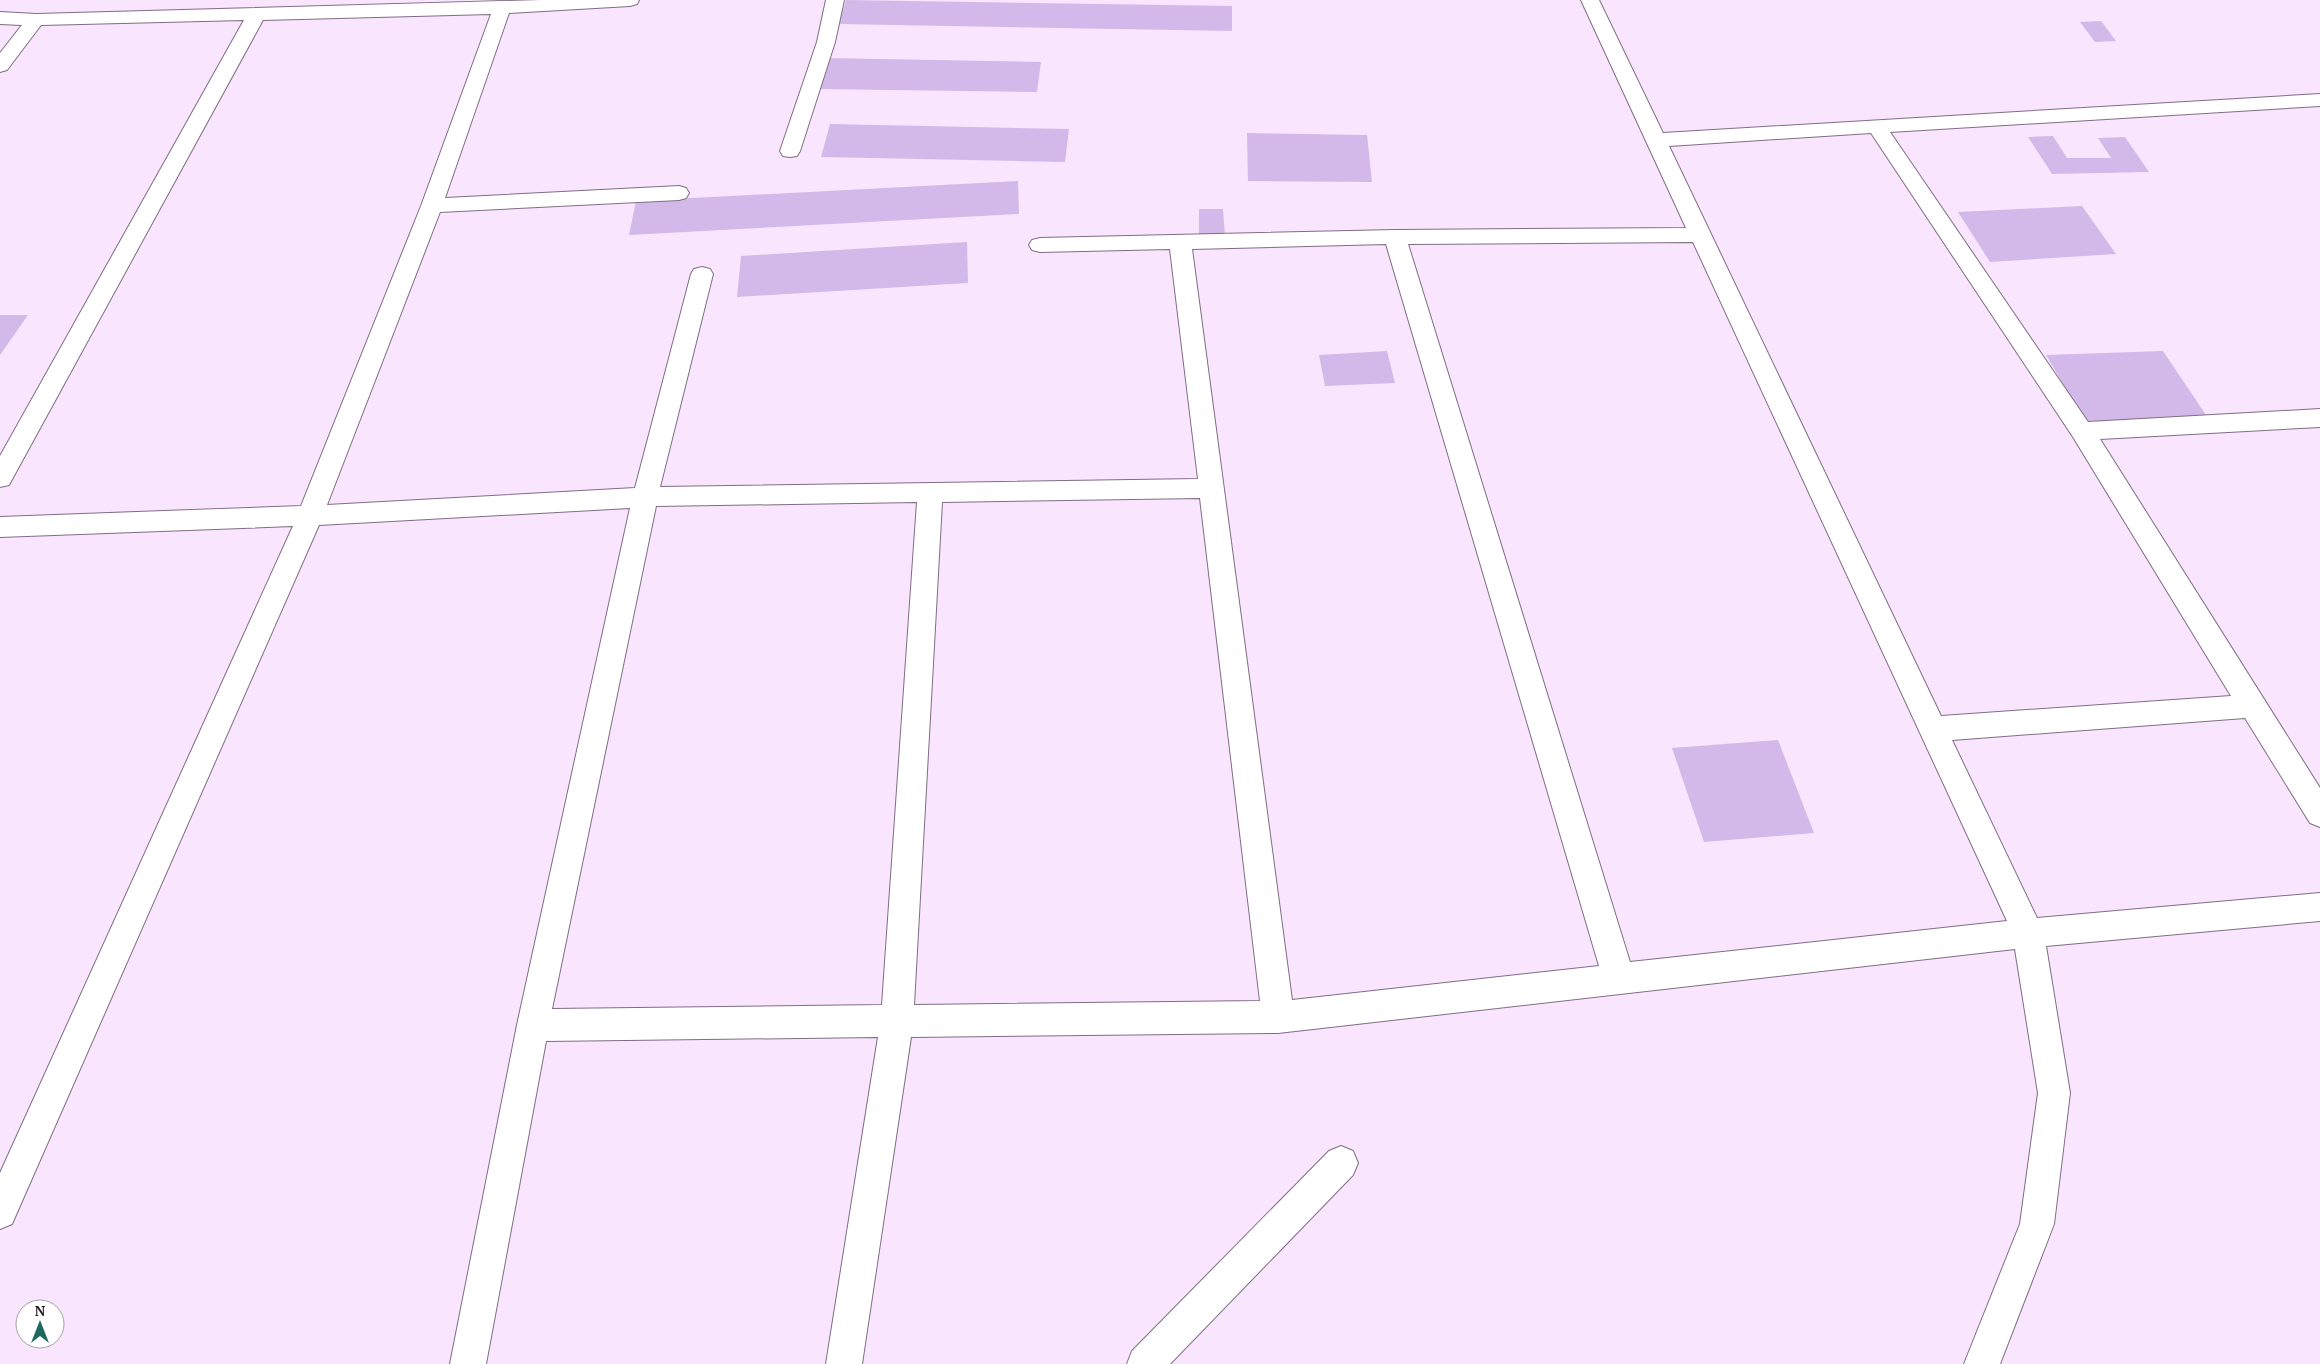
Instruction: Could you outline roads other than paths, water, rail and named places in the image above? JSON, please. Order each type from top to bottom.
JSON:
[{"type":"street","points":[[0,18],[36,20],[502,8],[630,0]]},
{"type":"street","points":[[790,151],[826,42],[836,0]]},
{"type":"street","points":[[1590,0],[1658,140],[2028,933],[2054,1093],[2037,1224],[1982,1364]]},
{"type":"street","points":[[0,1212],[310,516],[432,206],[502,8]]},
{"type":"street","points":[[0,478],[257,14]]},
{"type":"street","points":[[0,66],[36,20]]},
{"type":"street","points":[[1658,140],[2312,100],[2320,121]]},
{"type":"street","points":[[1876,126],[2082,431],[2320,814]]},
{"type":"street","points":[[432,206],[680,193]]},
{"type":"street","points":[[1040,245],[1395,237],[1701,235]]},
{"type":"street","points":[[1395,237],[1619,979]]},
{"type":"street","points":[[1180,242],[1278,1017]]},
{"type":"street","points":[[468,1364],[533,1025],[645,497],[702,274]]},
{"type":"street","points":[[2082,431],[2320,418]]},
{"type":"street","points":[[0,527],[310,516],[645,497],[1210,488]]},
{"type":"street","points":[[844,1364],[897,1021],[930,492]]},
{"type":"street","points":[[1932,729],[2253,706]]},
{"type":"street","points":[[533,1025],[1278,1017],[2028,933],[2320,907]]},
{"type":"street","points":[[1145,1364],[1341,1163]]}]
